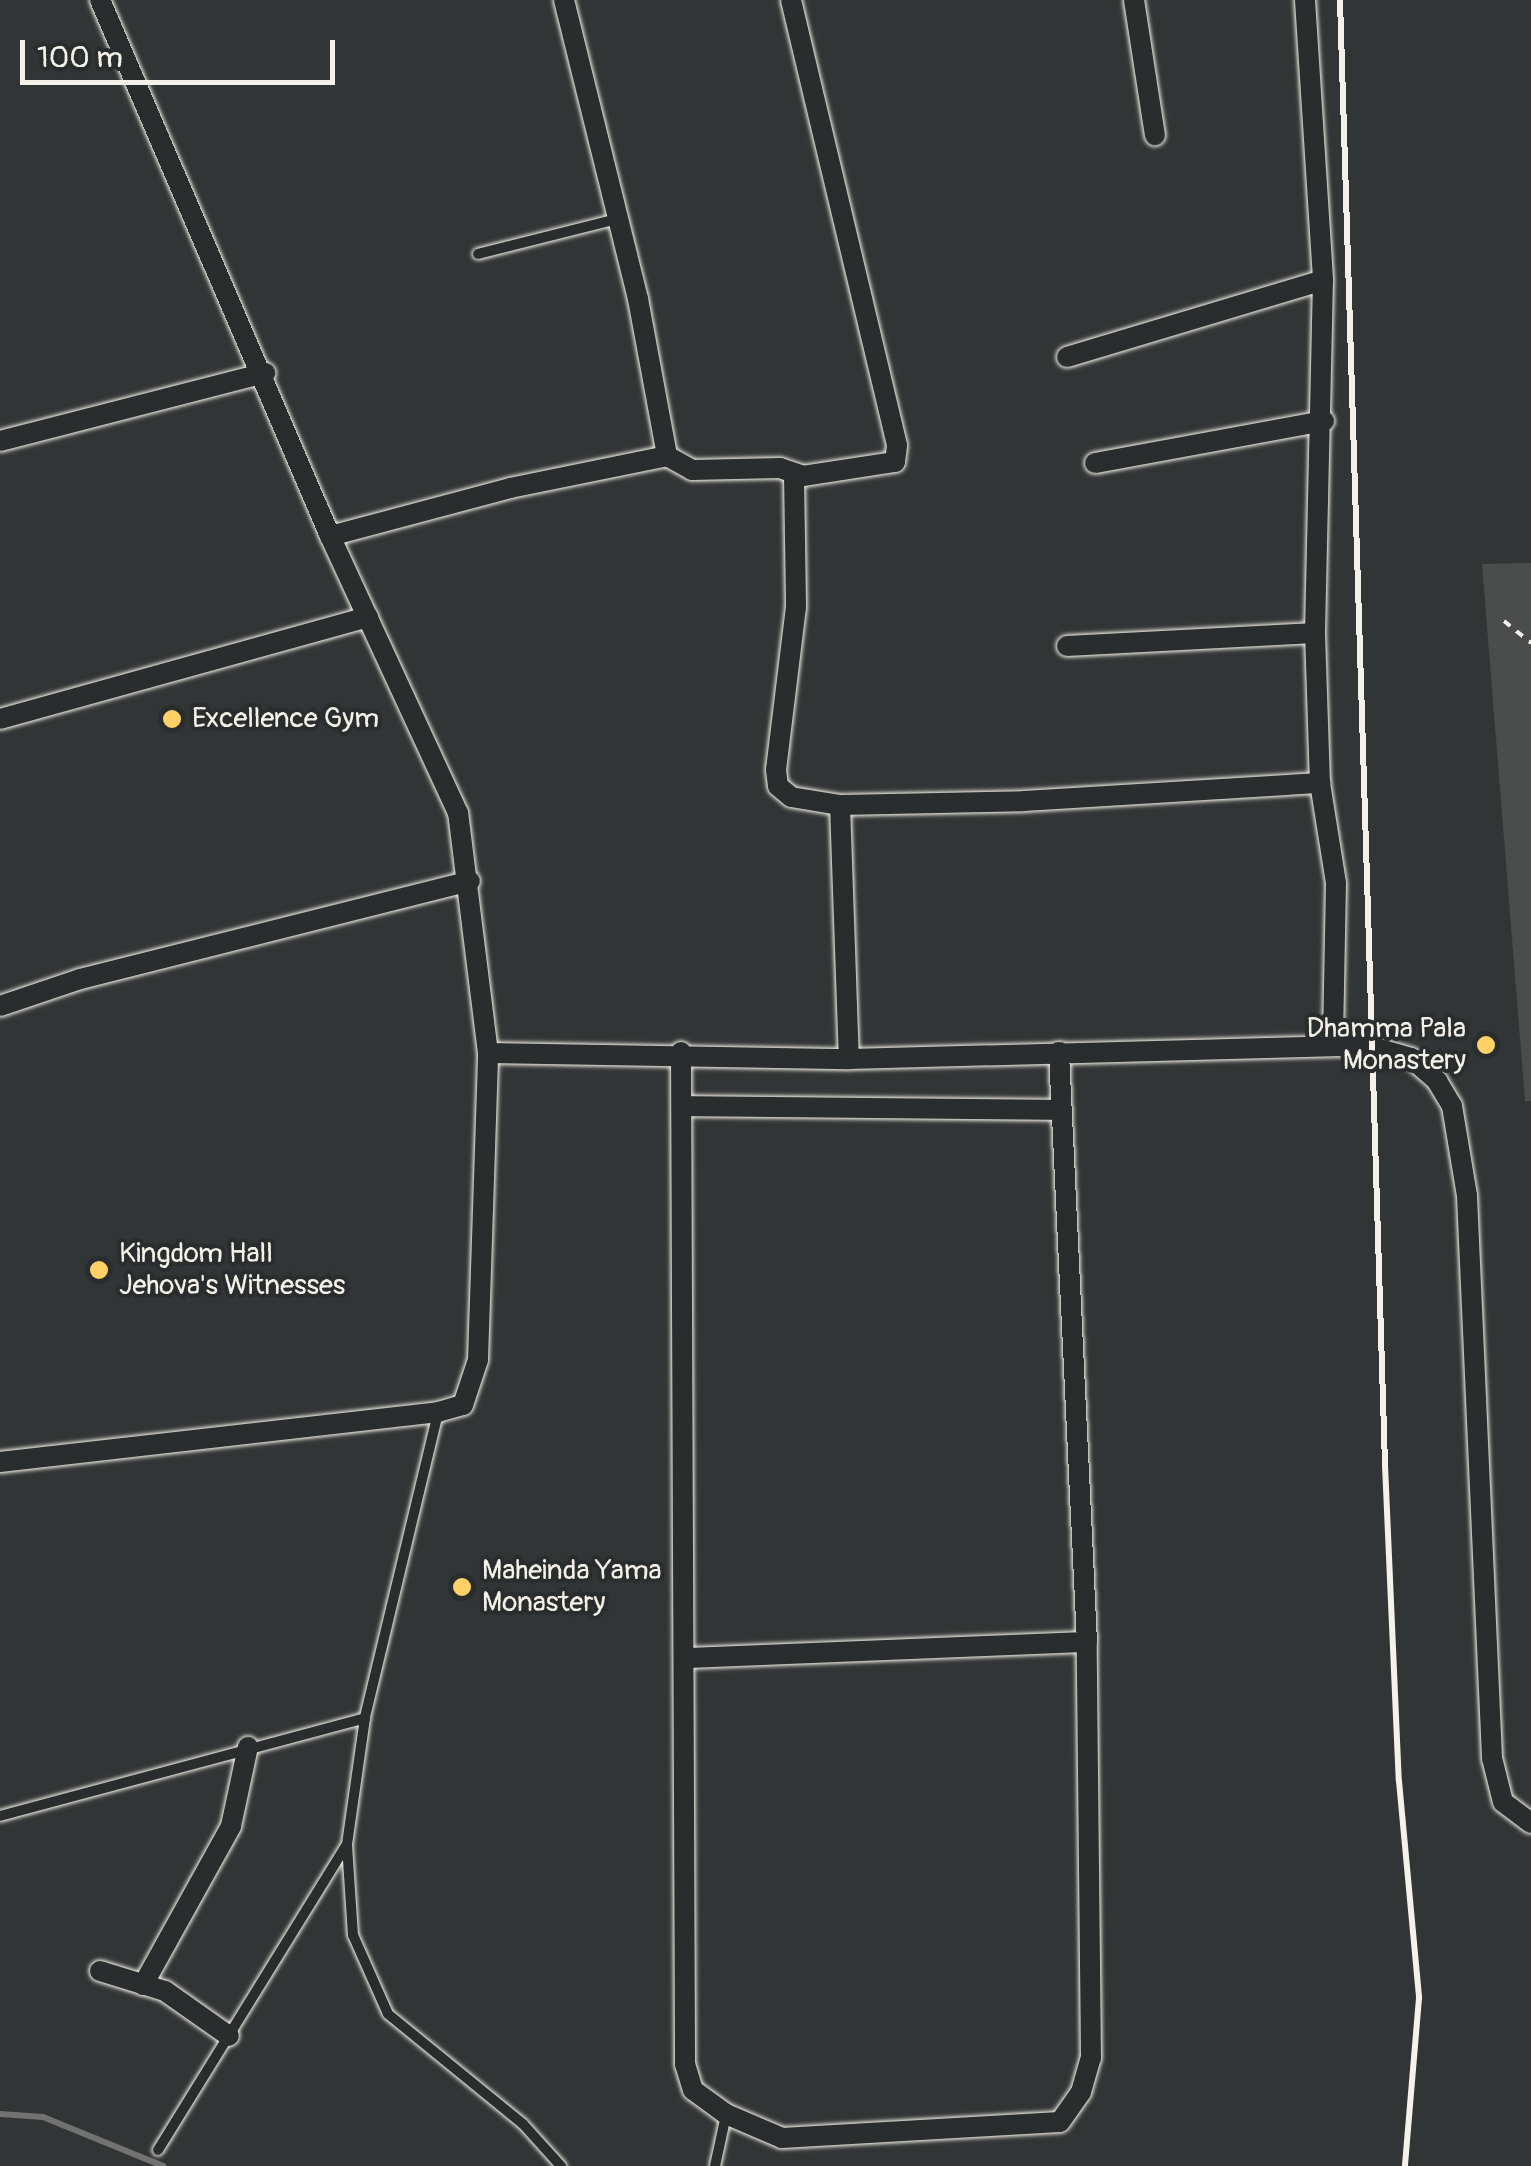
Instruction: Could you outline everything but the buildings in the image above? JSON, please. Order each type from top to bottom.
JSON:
[{"type":"street","points":[[0,1462],[438,1412],[463,1406],[478,1360],[488,1053],[470,881],[458,812],[330,536],[265,374],[100,0]]},
{"type":"street","points":[[564,0],[668,456]]},
{"type":"street","points":[[330,536],[510,488],[668,456],[692,470],[780,468],[794,475],[895,462],[897,445],[791,0]]},
{"type":"street","points":[[1134,0],[1155,135]]},
{"type":"street","points":[[1305,0],[1323,280],[1324,422],[1315,632],[1320,782],[1336,883],[1334,1046]]},
{"type":"street","points":[[1068,357],[1323,280]]},
{"type":"street","points":[[0,440],[265,374]]},
{"type":"street","points":[[1095,464],[1324,422]]},
{"type":"street","points":[[794,475],[796,607],[778,786],[791,797],[840,805],[1024,801],[1320,782]]},
{"type":"street","points":[[0,719],[368,617]]},
{"type":"street","points":[[1067,646],[1315,632]]},
{"type":"street","points":[[840,805],[849,1059]]},
{"type":"street","points":[[0,1006],[80,979],[470,881]]},
{"type":"street","points":[[488,1053],[681,1052],[849,1059],[1334,1046],[1373,1047],[1410,1058],[1438,1080],[1452,1106],[1467,1196],[1492,1758],[1504,1802],[1531,1823]]},
{"type":"street","points":[[681,1052],[685,2064],[693,2090],[726,2114],[782,2138],[1060,2122],[1081,2092],[1091,2058],[1087,1642],[1059,1052]]},
{"type":"street","points":[[682,1106],[1061,1110]]},
{"type":"street","points":[[686,1658],[1087,1642]]},
{"type":"street","points":[[143,1985],[230,1826],[248,1747]]},
{"type":"street","points":[[100,1971],[164,1990],[228,2036]]},
{"type":"lane","points":[[478,254],[617,219]]},
{"type":"lane","points":[[438,1412],[365,1718],[347,1845],[354,1935],[388,2014],[523,2124],[560,2166]]},
{"type":"lane","points":[[0,1816],[365,1718]]},
{"type":"lane","points":[[158,2150],[347,1845]]},
{"type":"lane","points":[[715,2166],[726,2114]]},
{"type":"path","points":[[1504,621],[1531,643]]},
{"type":"shaded area","points":[[1531,563],[1531,1101],[1525,1101],[1482,564]]},
{"type":"waterway","points":[[0,2114],[43,2117],[163,2166]]},
{"type":"railway","points":[[1340,0],[1385,1465],[1399,1781],[1419,1998],[1405,2166]]},
{"type":"place","name":"Excellence Gym","points":[[172,719]]},
{"type":"place","name":"Dhamma Pala Monastery","points":[[1486,1045]]},
{"type":"place","name":"Kingdom Hall Jehova's Witnesses","points":[[99,1270]]},
{"type":"place","name":"Maheinda Yama Monastery","points":[[462,1587]]}]
